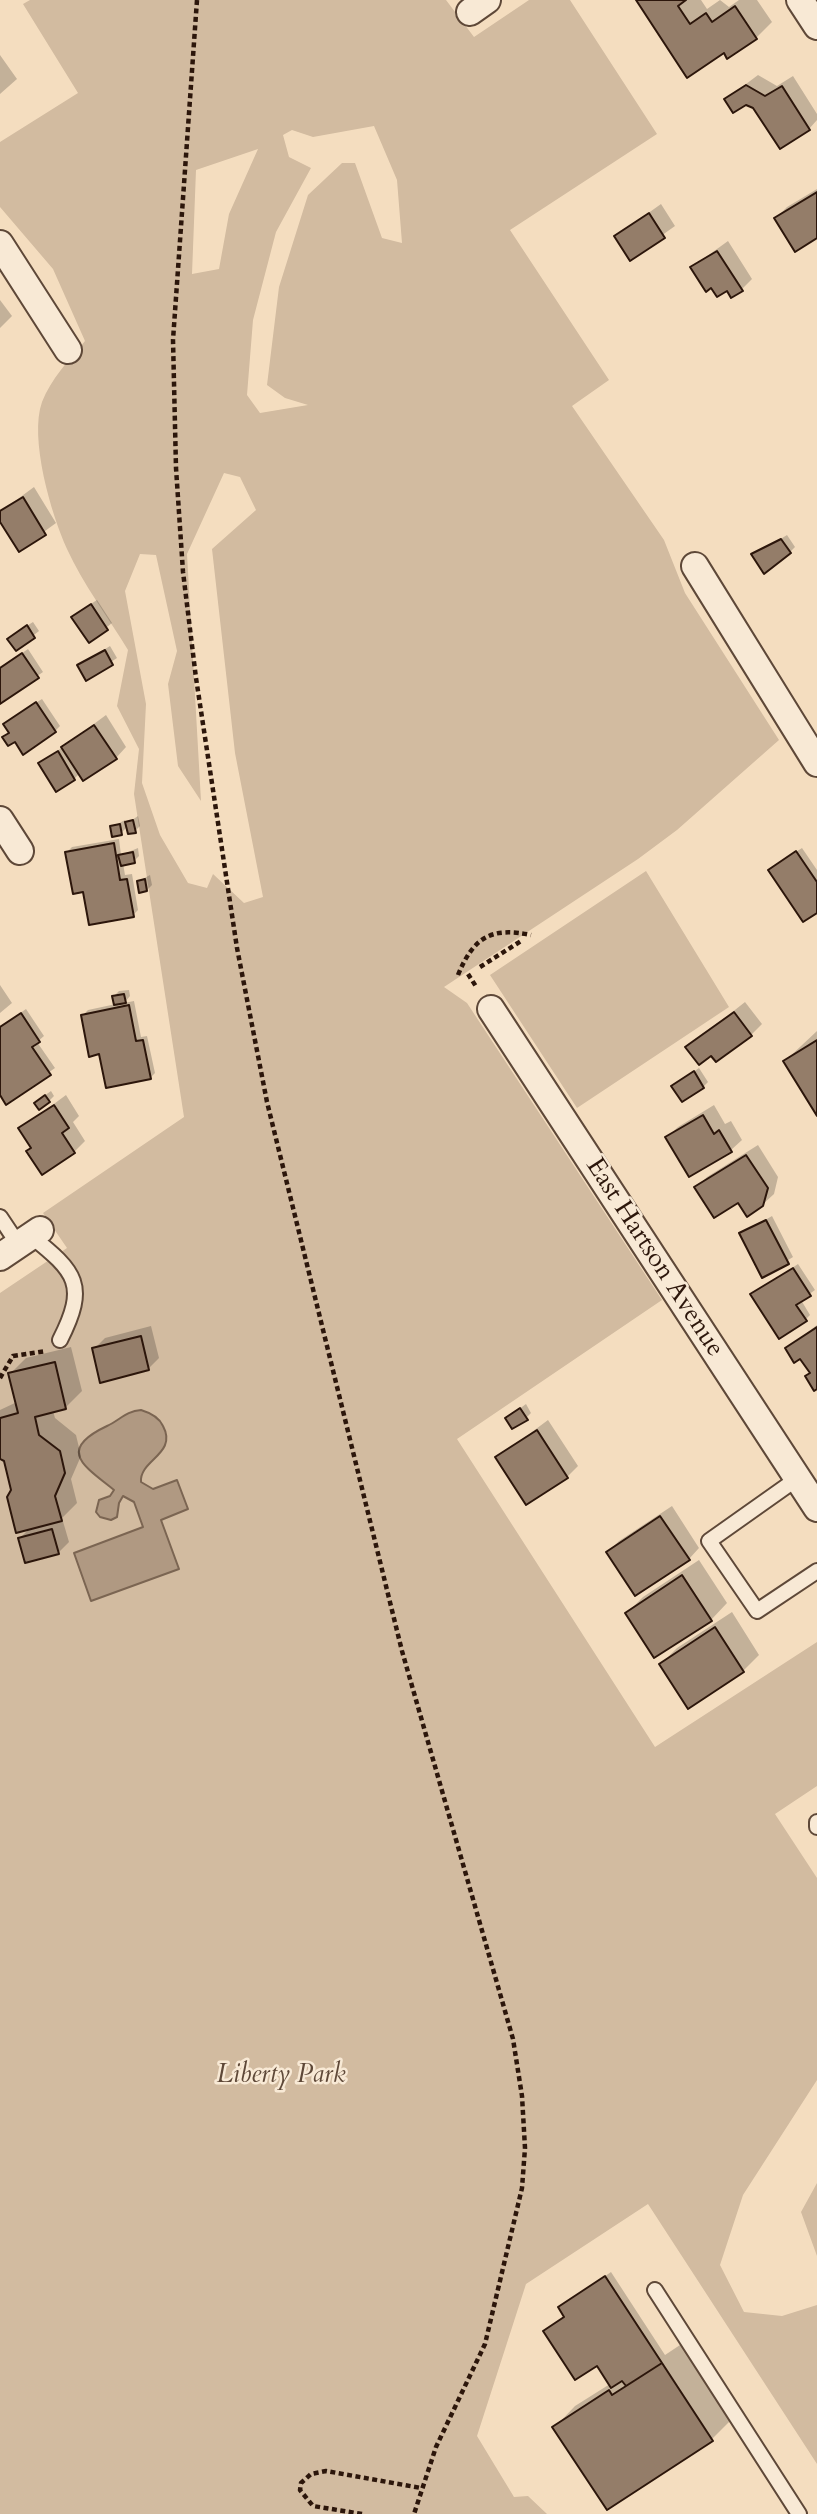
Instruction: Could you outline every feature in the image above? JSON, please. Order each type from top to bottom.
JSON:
[{"type":"street","points":[[800,0],[817,26]]},
{"type":"street","points":[[0,244],[68,350]]},
{"type":"street","points":[[695,566],[817,763]]},
{"type":"street","points":[[0,820],[20,850]]},
{"type":"street","name":"East Hartson Avenue","points":[[491,1009],[817,1508]]},
{"type":"lane","points":[[0,1217],[22,1242],[71,1271],[76,1289],[71,1317],[60,1340]]},
{"type":"lane","points":[[798,1478],[709,1541],[757,1611],[817,1572]]},
{"type":"lane","points":[[655,2290],[799,2514]]},
{"type":"path","points":[[197,0],[173,340],[176,468],[196,678],[226,880],[267,1102],[402,1651],[510,2026],[522,2096],[525,2148],[522,2188],[485,2344],[436,2447],[414,2514]]},
{"type":"path","points":[[458,975],[466,956],[492,933],[511,931],[531,935]]},
{"type":"path","points":[[480,967],[521,942]]},
{"type":"path","points":[[0,1378],[13,1356],[48,1350],[60,1340]]},
{"type":"path","points":[[362,2514],[313,2506],[300,2490],[301,2483],[311,2474],[326,2471],[421,2488]]},
{"type":"green space","name":"Liberty Park","points":[[30,0],[446,0],[474,37],[529,0],[570,0],[657,134],[510,230],[609,380],[572,406],[664,540],[685,593],[779,740],[677,830],[638,859],[444,987],[467,1003],[662,1300],[457,1439],[655,1747],[817,1642],[817,1786],[775,1814],[817,1878],[817,2080],[743,2195],[720,2265],[744,2312],[782,2316],[817,2305],[817,2464],[648,2204],[526,2284],[477,2436],[514,2497],[528,2496],[547,2514],[0,2514],[0,1293],[67,1248],[43,1213],[184,1117],[134,794],[139,749],[117,706],[128,650],[88,588],[67,549],[49,497],[40,455],[38,435],[42,402],[55,378],[85,341],[53,269],[0,207],[0,142],[78,93],[23,4]],"holes":[[[374,126],[397,180],[402,243],[382,238],[355,163],[342,163],[308,195],[279,287],[267,385],[285,398],[308,405],[260,413],[247,395],[253,320],[276,232],[311,168],[289,157],[283,135],[292,130],[313,137]],[[258,149],[229,214],[219,269],[192,274],[196,170]],[[224,473],[240,477],[256,510],[212,549],[235,753],[263,897],[244,903],[213,874],[207,888],[188,883],[160,835],[142,783],[146,704],[125,591],[140,554],[156,555],[177,651],[168,684],[178,766],[201,801],[187,554]]]},
{"type":"green space","points":[[646,871],[729,1007],[577,1108],[490,975]]},
{"type":"green space","points":[[817,2183],[817,2256],[801,2212]]},
{"type":"shaded area","points":[[141,1410],[159,1420],[166,1443],[142,1474],[141,1482],[153,1489],[177,1480],[188,1509],[161,1520],[179,1569],[91,1601],[74,1553],[143,1527],[134,1502],[123,1496],[117,1517],[111,1520],[100,1517],[96,1512],[99,1500],[110,1496],[114,1490],[85,1466],[79,1450],[91,1435],[127,1414]]},
{"type":"building","points":[[636,0],[686,0],[678,6],[690,24],[706,13],[712,22],[735,6],[757,39],[727,59],[724,53],[687,78]]},
{"type":"building","points":[[746,85],[765,96],[782,86],[810,130],[780,149],[753,108],[746,105],[733,113],[724,99]]},
{"type":"building","points":[[817,192],[817,238],[795,252],[774,218]]},
{"type":"building","points":[[649,213],[665,238],[630,261],[614,236]]},
{"type":"building","points":[[717,251],[743,291],[731,298],[727,291],[717,297],[711,288],[706,292],[690,267]]},
{"type":"building","points":[[23,497],[46,535],[19,552],[0,522],[0,511]]},
{"type":"building","points":[[781,539],[791,553],[764,574],[751,554]]},
{"type":"building","points":[[91,604],[108,630],[89,643],[71,617]]},
{"type":"building","points":[[27,625],[35,638],[16,651],[7,639]]},
{"type":"building","points":[[105,650],[113,665],[86,681],[77,665]]},
{"type":"building","points":[[22,653],[39,678],[0,704],[0,668]]},
{"type":"building","points":[[36,702],[56,732],[23,755],[15,742],[8,746],[2,737],[9,733],[3,724]]},
{"type":"building","points":[[94,725],[117,759],[83,781],[61,747]]},
{"type":"building","points":[[58,751],[75,780],[56,792],[38,763]]},
{"type":"building","points":[[133,820],[136,833],[128,834],[125,822]]},
{"type":"building","points":[[120,824],[122,835],[112,837],[110,826]]},
{"type":"building","points":[[114,843],[120,880],[127,879],[134,917],[89,925],[83,892],[73,894],[65,852]]},
{"type":"building","points":[[796,851],[817,882],[817,913],[803,922],[768,870]]},
{"type":"building","points":[[133,852],[135,863],[121,866],[118,855]]},
{"type":"building","points":[[145,879],[147,891],[139,893],[137,881]]},
{"type":"building","points":[[124,994],[126,1003],[114,1005],[112,996]]},
{"type":"building","points":[[129,1005],[136,1041],[143,1040],[151,1079],[106,1088],[99,1054],[89,1057],[81,1015]]},
{"type":"building","points":[[734,1012],[752,1036],[716,1062],[711,1056],[699,1065],[685,1047]]},
{"type":"building","points":[[21,1013],[40,1042],[32,1047],[51,1075],[6,1105],[0,1095],[0,1027]]},
{"type":"building","points":[[817,1040],[817,1116],[783,1061]]},
{"type":"building","points":[[694,1071],[704,1088],[682,1102],[671,1086]]},
{"type":"building","points":[[45,1095],[50,1102],[39,1110],[34,1103]]},
{"type":"building","points":[[54,1105],[69,1128],[62,1133],[75,1153],[42,1175],[26,1151],[31,1148],[18,1128]]},
{"type":"building","points":[[703,1115],[714,1134],[719,1130],[732,1152],[689,1177],[665,1137]]},
{"type":"building","points":[[746,1155],[768,1188],[763,1206],[747,1217],[738,1203],[714,1218],[694,1187]]},
{"type":"building","points":[[766,1220],[789,1264],[762,1278],[739,1233]]},
{"type":"building","points":[[793,1268],[811,1296],[796,1305],[807,1321],[779,1339],[750,1294]]},
{"type":"building","points":[[817,1327],[817,1389],[814,1391],[805,1376],[810,1373],[800,1359],[794,1363],[785,1348]]},
{"type":"building","points":[[141,1336],[149,1370],[100,1383],[92,1348]]},
{"type":"building","points":[[55,1362],[66,1409],[35,1417],[39,1435],[60,1451],[65,1473],[55,1496],[62,1521],[16,1533],[7,1497],[11,1490],[4,1461],[0,1459],[0,1418],[18,1413],[8,1373]]},
{"type":"building","points":[[520,1408],[528,1420],[512,1429],[505,1418]]},
{"type":"building","points":[[537,1430],[568,1478],[526,1505],[495,1457]]},
{"type":"building","points":[[660,1516],[690,1560],[635,1596],[606,1552]]},
{"type":"building","points":[[52,1529],[59,1554],[25,1563],[18,1538]]},
{"type":"building","points":[[682,1575],[712,1621],[654,1658],[625,1613]]},
{"type":"building","points":[[715,1627],[744,1672],[688,1709],[659,1664]]},
{"type":"building","points":[[605,2276],[662,2363],[626,2386],[622,2381],[611,2388],[597,2366],[575,2380],[543,2331],[564,2317],[558,2307]]},
{"type":"building","points":[[662,2363],[713,2441],[607,2510],[552,2427],[609,2390],[612,2395]]}]
